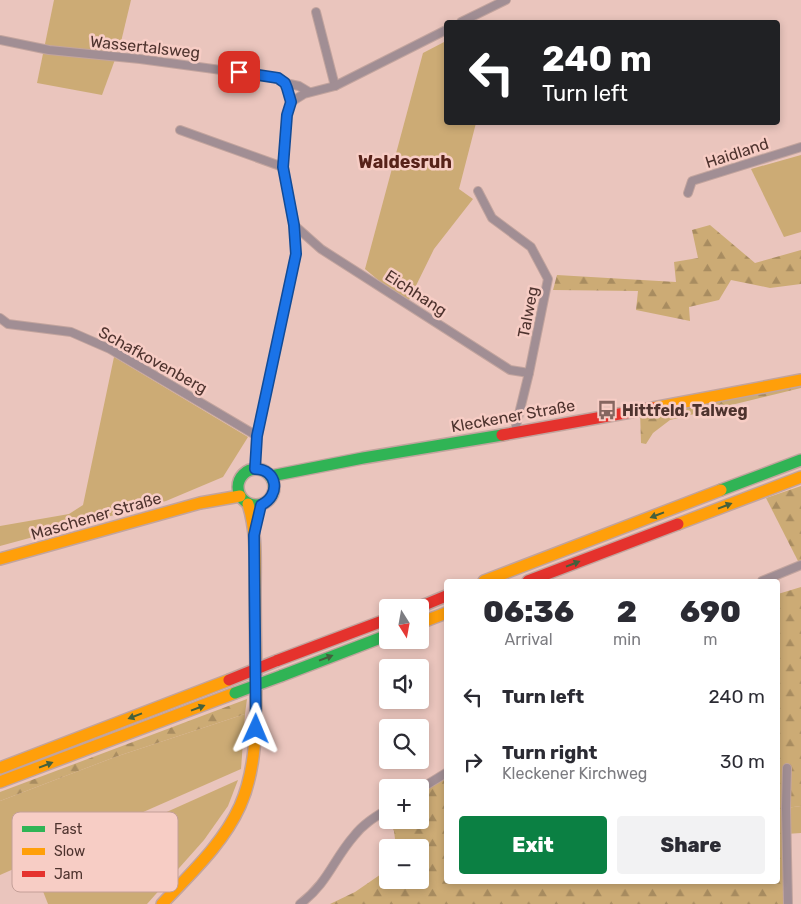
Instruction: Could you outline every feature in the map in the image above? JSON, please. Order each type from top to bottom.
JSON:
[{"type":"main road","name":"Kleckener Straße","points":[[271,476],[801,380]]},
{"type":"main road","points":[[489,579],[801,460]]},
{"type":"main road","name":"Kleckener Straße","points":[[275,489],[319,468]]},
{"type":"main road","points":[[178,886],[219,840],[239,808],[249,781],[254,748],[256,713],[254,535],[252,512],[244,500],[238,482],[246,472],[255,469],[264,470],[271,476],[275,489],[271,499],[261,505],[254,535]]},
{"type":"main road","points":[[533,579],[801,477]]},
{"type":"main road","name":"Maschener Straße","points":[[0,559],[200,503],[228,490],[238,482]]},
{"type":"main road","points":[[244,500],[261,505]]},
{"type":"main road","name":"Maschener Straße","points":[[200,503],[244,500]]},
{"type":"main road","points":[[603,536],[635,513]]},
{"type":"main road","points":[[429,603],[444,597]]},
{"type":"main road","points":[[429,620],[444,614]]},
{"type":"main road","points":[[0,768],[379,622]]},
{"type":"main road","points":[[0,782],[379,638]]},
{"type":"main road","points":[[162,904],[173,892]]},
{"type":"street","points":[[465,20],[506,0]]},
{"type":"street","points":[[316,12],[335,86]]},
{"type":"street","points":[[255,469],[257,436],[296,254],[294,225],[283,167],[287,115],[291,102],[309,92],[335,86],[444,31]]},
{"type":"street","name":"Wassertalsweg","points":[[0,40],[49,50],[140,58],[273,77],[285,83],[299,86],[309,92]]},
{"type":"street","points":[[285,83],[291,102]]},
{"type":"street","points":[[180,130],[283,167]]},
{"type":"street","name":"Haidland","points":[[688,192],[692,181],[801,147]]},
{"type":"street","name":"Talweg","points":[[478,191],[492,218],[531,247],[548,278],[516,433]]},
{"type":"street","name":"Eichhang","points":[[294,225],[321,248],[510,370],[529,373]]},
{"type":"street","name":"Schafkovenberg","points":[[0,318],[8,324],[71,332],[110,349],[257,436]]},
{"type":"street","points":[[767,579],[801,565]]},
{"type":"street","points":[[787,768],[788,904]]},
{"type":"street","points":[[429,783],[444,774]]},
{"type":"street","points":[[300,904],[317,890],[325,880],[347,844],[357,832],[379,815]]},
{"type":"green space","points":[[54,0],[131,0],[120,46],[102,95],[37,83]]},
{"type":"green space","points":[[444,42],[444,125],[475,125],[459,189],[473,199],[434,249],[407,304],[365,269],[423,53]]},
{"type":"green space","points":[[801,155],[801,232],[784,237],[751,169]]},
{"type":"green space","points":[[710,225],[755,263],[801,250],[801,284],[770,288],[731,280],[719,300],[689,307],[690,321],[636,310],[638,291],[553,290],[557,275],[676,282],[674,262],[698,258],[692,230]]},
{"type":"green space","points":[[114,357],[248,437],[223,477],[166,501],[0,546],[0,526],[69,514],[83,505]]},
{"type":"green space","points":[[801,380],[801,388],[670,420],[653,433],[646,444],[641,443],[640,410]]},
{"type":"green space","points":[[801,486],[801,567],[766,498]]},
{"type":"green space","points":[[801,587],[801,806],[786,808],[788,904],[330,904],[355,892],[379,876],[379,889],[429,889],[429,839],[395,839],[393,829],[429,829],[429,785],[444,776],[444,884],[780,884],[780,593]]},
{"type":"green space","points":[[247,699],[245,714],[115,757],[0,801],[0,792]]},
{"type":"green space","points":[[245,714],[241,769],[143,812],[12,812],[12,870],[0,875],[0,801],[115,757]]},
{"type":"green space","points":[[238,780],[228,806],[204,840],[178,869],[178,812],[167,812]]},
{"type":"green space","points":[[801,806],[801,833],[786,834],[786,808]]},
{"type":"green space","points":[[43,892],[158,892],[147,904],[48,904]]},
{"type":"traffic: fast","points":[[271,476],[363,458],[502,435]]},
{"type":"traffic: fast","points":[[721,490],[801,460]]},
{"type":"traffic: fast","points":[[256,469],[263,470],[269,474],[273,480],[274,487],[273,494],[269,500],[263,504],[256,505],[249,504],[243,500],[239,494],[238,487],[239,480],[243,474],[249,470],[256,469]]},
{"type":"traffic: fast","points":[[281,676],[379,638]]},
{"type":"traffic: fast","points":[[235,693],[281,676]]},
{"type":"traffic: slow","points":[[653,408],[801,380]]},
{"type":"traffic: slow","points":[[678,524],[801,477]]},
{"type":"traffic: slow","points":[[489,579],[721,490]]},
{"type":"traffic: slow","points":[[0,559],[200,503],[240,496]]},
{"type":"traffic: slow","points":[[178,887],[215,846],[233,820],[245,792],[252,764],[256,705],[255,547],[253,525],[248,504]]},
{"type":"traffic: slow","points":[[429,620],[444,614]]},
{"type":"traffic: slow","points":[[0,768],[229,680]]},
{"type":"traffic: slow","points":[[0,782],[235,693]]},
{"type":"traffic: slow","points":[[162,904],[173,892]]},
{"type":"traffic: jam","points":[[502,435],[653,408]]},
{"type":"traffic: jam","points":[[533,579],[678,524]]},
{"type":"traffic: jam","points":[[429,603],[444,597]]},
{"type":"traffic: jam","points":[[276,661],[379,622]]},
{"type":"traffic: jam","points":[[229,680],[276,661]]},
{"type":"place","name":"Hittfeld, Talweg","points":[[607,410]]},
{"type":"district","name":"Waldesruh","points":[[405,162]]},
{"type":"route","points":[[239,72],[278,78],[285,83],[287,88],[291,102],[287,115],[283,167],[294,225],[296,254],[257,436],[255,469],[264,470],[271,476],[275,489],[271,499],[261,505],[254,535],[256,729]]}]
